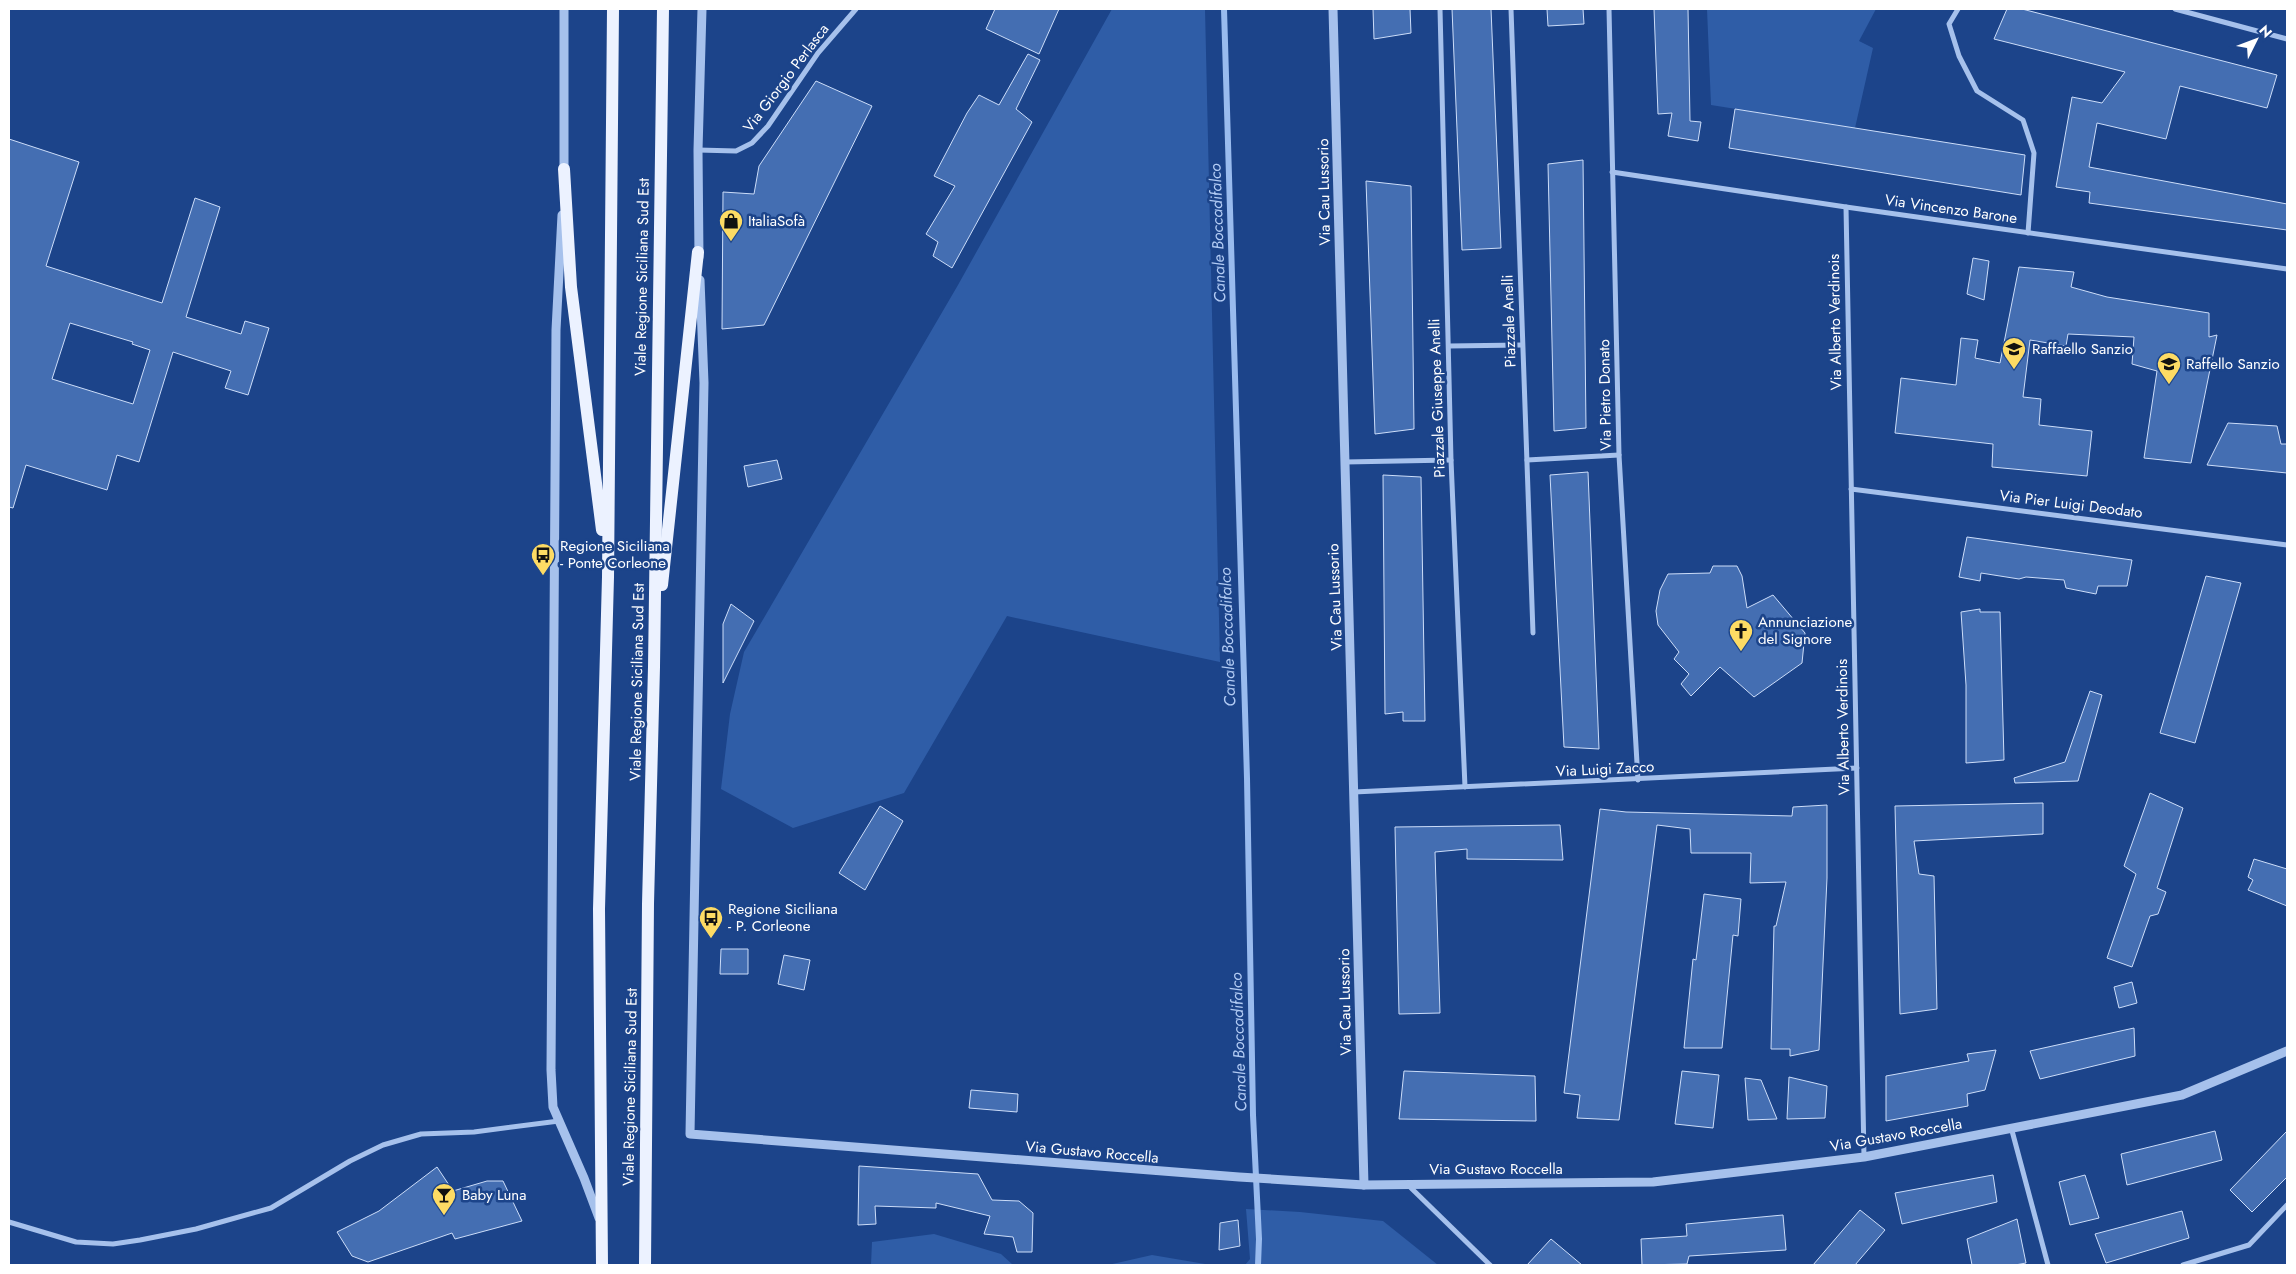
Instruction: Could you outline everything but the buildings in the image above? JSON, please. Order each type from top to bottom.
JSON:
[{"type":"main road","name":"Viale Regione Siciliana Sud Est","points":[[602,1265],[599,909],[608,576],[613,9]]},
{"type":"main road","name":"Viale Regione Siciliana Sud Est","points":[[644,1265],[663,9]]},
{"type":"main road","points":[[564,169],[571,286],[608,576]]},
{"type":"main road","points":[[654,667],[698,252]]},
{"type":"street","name":"Viale Regione Siciliana Sud Est","points":[[564,9],[564,169],[556,330],[551,968],[553,1107],[584,1178],[602,1230]]},
{"type":"street","points":[[698,252],[698,150],[702,9]]},
{"type":"street","points":[[701,35],[706,9]]},
{"type":"street","name":"Via Giorgio Perlasca","points":[[698,150],[736,151],[752,143],[768,126],[818,52],[856,9]]},
{"type":"street","name":"Via Cau Lussorio","points":[[1333,9],[1364,1185]]},
{"type":"street","name":"Piazzale Giuseppe Anelli","points":[[1440,9],[1451,460],[1465,787]]},
{"type":"street","name":"Piazzale Anelli","points":[[1512,9],[1533,633]]},
{"type":"street","name":"Via Pietro Donato","points":[[1609,9],[1618,455],[1638,780]]},
{"type":"street","points":[[1958,9],[1949,24],[1959,56],[1977,91],[2023,120],[2034,153],[2028,233]]},
{"type":"street","points":[[2175,9],[2287,39]]},
{"type":"street","name":"Via Vincenzo Barone","points":[[1612,172],[2028,233],[2287,268]]},
{"type":"street","name":"Via Alberto Verdinois","points":[[1846,207],[1864,1157]]},
{"type":"street","name":"Via Gustavo Roccella","points":[[698,252],[704,383],[690,1134],[1364,1185],[1652,1182],[1864,1157],[2010,1127],[2182,1095],[2287,1051]]},
{"type":"street","points":[[1448,346],[1522,345]]},
{"type":"street","points":[[1527,460],[1618,455]]},
{"type":"street","points":[[1345,462],[1451,460]]},
{"type":"street","name":"Via Pier Luigi Deodato","points":[[1851,488],[2287,545]]},
{"type":"street","name":"Via Luigi Zacco","points":[[1354,792],[1638,780],[1857,768]]},
{"type":"street","points":[[9,1222],[76,1242],[113,1244],[140,1240],[219,1223],[271,1208],[350,1161],[383,1145],[421,1134],[474,1132],[559,1121]]},
{"type":"street","points":[[2010,1127],[2048,1265]]},
{"type":"street","points":[[1407,1184],[1490,1265]]},
{"type":"street","points":[[2183,1265],[2248,1245],[2287,1206]]},
{"type":"shaded area","points":[[1112,9],[1205,9],[1220,662],[1007,616],[904,793],[793,828],[721,789],[730,714],[744,652],[958,285]]},
{"type":"shaded area","points":[[1707,9],[1876,9],[1859,41],[1873,48],[1855,128],[1711,105]]},
{"type":"shaded area","points":[[1246,1209],[1300,1212],[1383,1221],[1438,1265],[1245,1265],[1250,1259]]},
{"type":"shaded area","points":[[934,1234],[1001,1254],[1013,1265],[871,1265],[872,1242]]},
{"type":"shaded area","points":[[1152,1255],[1211,1265],[1108,1265]]},
{"type":"waterway","name":"Canale Boccadifalco","points":[[1224,9],[1247,778],[1253,1115],[1259,1239],[1258,1265]]},
{"type":"place","name":"ItaliaSofà","points":[[731,242]]},
{"type":"place","name":"Raffaello Sanzio","points":[[2014,370]]},
{"type":"place","name":"Raffello Sanzio","points":[[2169,385]]},
{"type":"place","name":"Regione Siciliana - Ponte Corleone","points":[[543,576]]},
{"type":"place","name":"Annunciazione del Signore","points":[[1741,652]]},
{"type":"place","name":"Regione Siciliana - P. Corleone","points":[[711,939]]},
{"type":"place","name":"Baby Luna","points":[[444,1216]]}]
